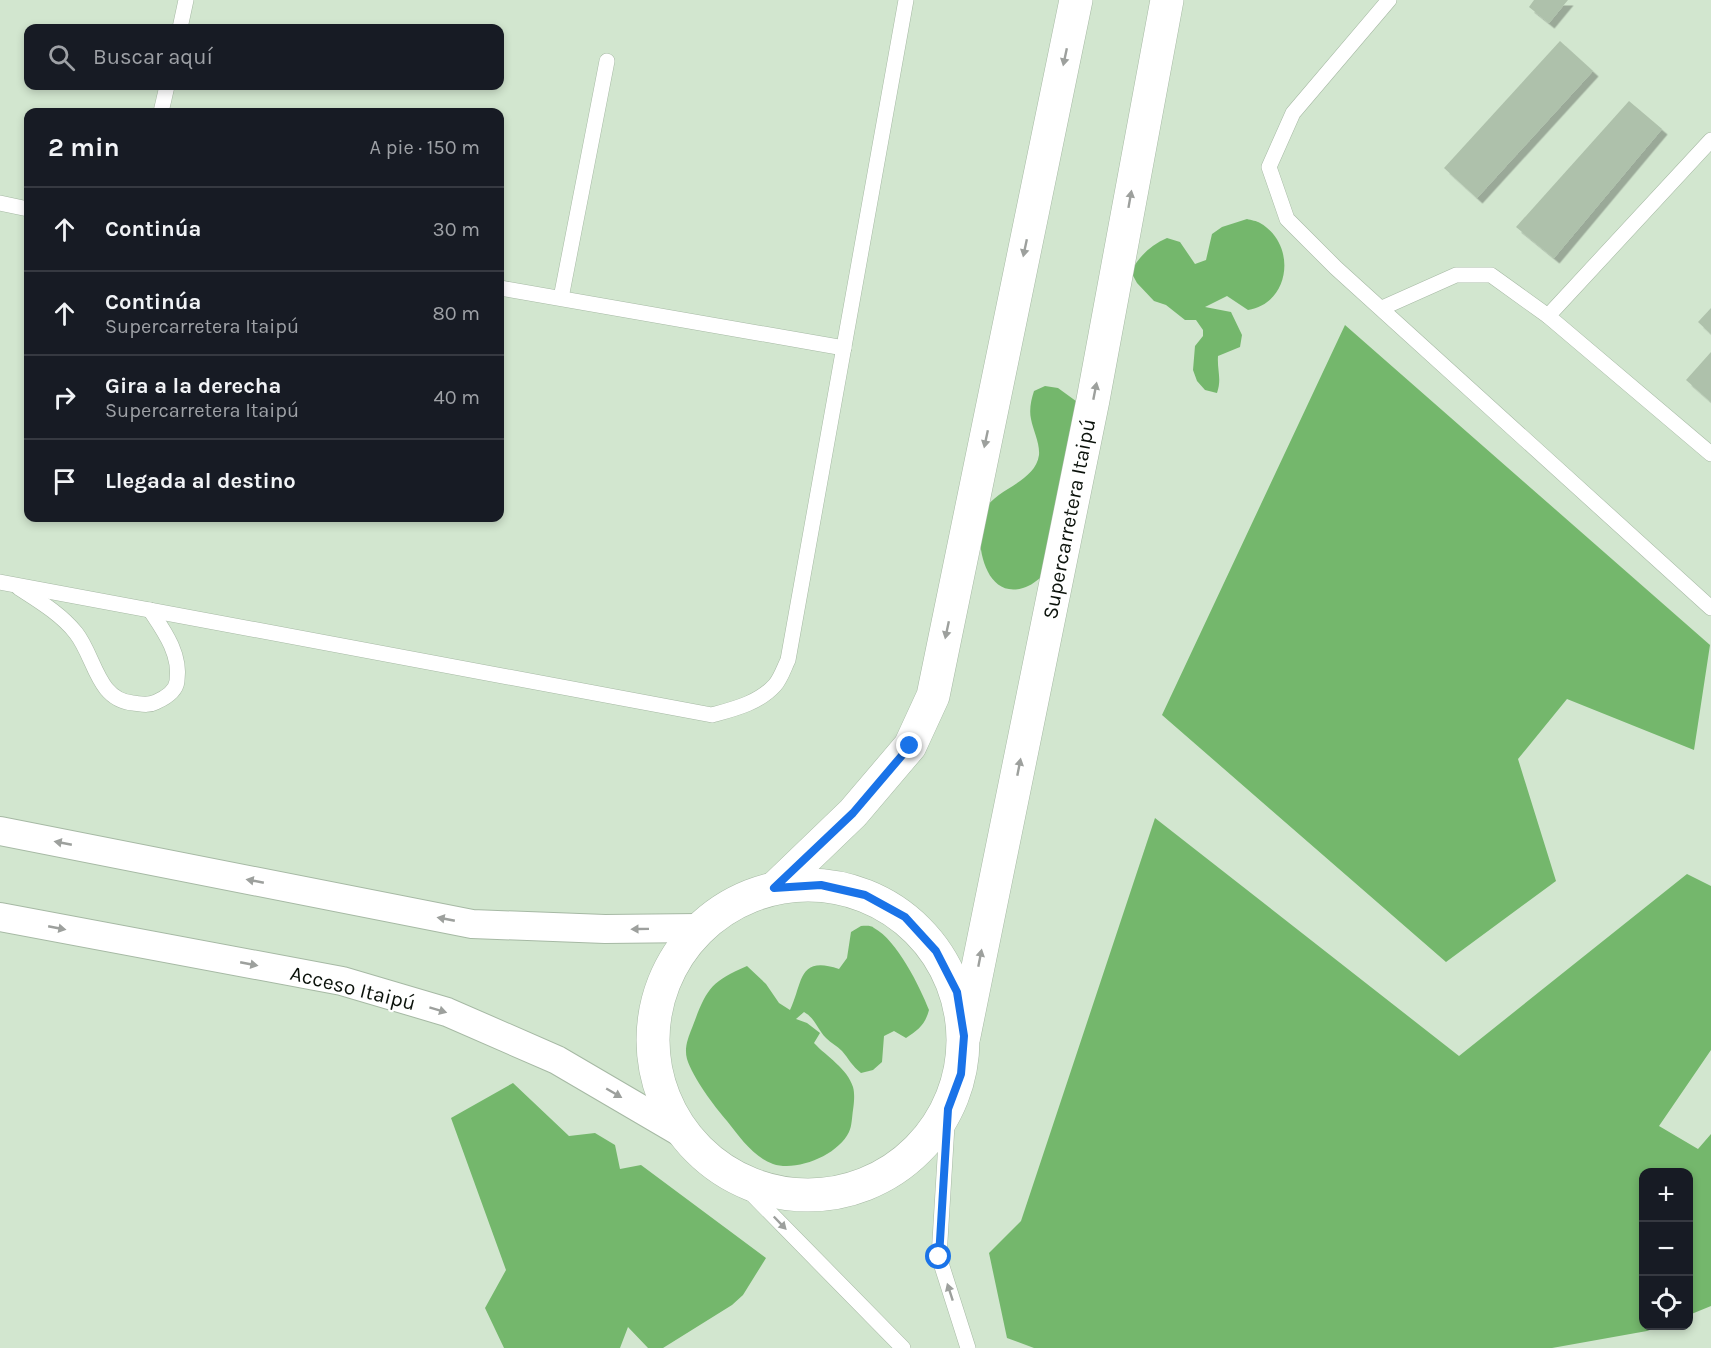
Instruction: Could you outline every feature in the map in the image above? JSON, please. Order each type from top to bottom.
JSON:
[{"type":"street","name":"Supercarretera Itaipú","points":[[774,888],[853,813],[910,746],[933,696],[1076,0]]},
{"type":"street","name":"Supercarretera Itaipú","points":[[964,1036],[957,992],[936,951],[905,917],[865,895],[821,885],[774,888],[734,903],[699,928],[672,963],[659,994],[655,1005],[651,1049],[660,1093],[680,1132],[706,1160],[739,1181],[786,1195],[834,1194],[880,1179],[920,1149],[948,1109],[961,1074],[964,1036],[1091,411],[1167,0]]},
{"type":"street","points":[[0,831],[472,924],[605,929],[699,928]]},
{"type":"street","name":"Acceso Itaipú","points":[[0,917],[342,981],[447,1012],[557,1060],[680,1132]]},
{"type":"lane","points":[[181,24],[186,0]]},
{"type":"lane","points":[[7,583],[712,715],[742,706],[761,696],[776,684],[788,660],[906,0]]},
{"type":"lane","points":[[1389,0],[1293,113],[1269,167],[1287,219],[1711,608]]},
{"type":"lane","points":[[561,298],[608,61]]},
{"type":"lane","points":[[162,108],[166,90]]},
{"type":"lane","points":[[1548,316],[1711,140]]},
{"type":"lane","points":[[0,203],[24,208]]},
{"type":"lane","points":[[1382,308],[1456,275],[1491,275],[1548,316],[1711,454]]},
{"type":"lane","points":[[504,289],[844,348]]},
{"type":"lane","points":[[7,583],[55,612],[76,633],[104,689],[122,702],[149,705],[166,697],[177,684],[177,665],[169,638],[150,610]]},
{"type":"lane","points":[[948,1109],[939,1257],[968,1348]]},
{"type":"lane","points":[[739,1181],[903,1348]]},
{"type":"green space","points":[[1247,219],[1259,222],[1272,232],[1280,244],[1284,258],[1284,272],[1273,296],[1262,305],[1248,310],[1227,296],[1205,307],[1231,312],[1242,335],[1240,347],[1218,356],[1217,393],[1205,390],[1197,381],[1193,370],[1195,346],[1203,336],[1203,330],[1196,320],[1185,320],[1166,305],[1154,301],[1137,283],[1131,272],[1146,252],[1167,238],[1180,242],[1195,264],[1206,260],[1212,234],[1222,227]]},
{"type":"green space","points":[[1345,325],[1710,645],[1694,750],[1567,699],[1518,759],[1556,881],[1446,962],[1162,715]]},
{"type":"green space","points":[[1045,386],[1058,388],[1080,404],[1043,576],[1026,587],[1010,589],[999,585],[991,577],[985,565],[981,552],[981,525],[988,505],[1022,480],[1036,465],[1039,450],[1030,412],[1034,391]]},
{"type":"green space","points":[[1155,818],[1459,1056],[1687,874],[1711,886],[1711,1050],[1659,1126],[1698,1149],[1711,1134],[1711,1306],[1693,1313],[1693,1168],[1639,1168],[1639,1330],[1650,1330],[1552,1348],[1034,1348],[1007,1338],[989,1253],[1021,1221]]},
{"type":"green space","points":[[861,926],[871,926],[891,943],[914,977],[929,1010],[921,1027],[906,1038],[894,1031],[884,1036],[882,1062],[873,1070],[861,1073],[842,1051],[826,1038],[808,1015],[804,1012],[796,1019],[807,1023],[820,1033],[814,1043],[841,1068],[850,1080],[854,1096],[851,1124],[844,1140],[836,1148],[816,1160],[793,1166],[773,1164],[747,1146],[704,1092],[687,1059],[686,1047],[689,1036],[710,989],[724,977],[747,966],[766,984],[779,1003],[790,1010],[800,982],[808,969],[825,966],[839,969],[847,958],[851,932]]},
{"type":"green space","points":[[513,1083],[569,1136],[595,1133],[615,1145],[620,1169],[641,1165],[766,1258],[743,1295],[732,1305],[663,1348],[648,1348],[628,1327],[620,1348],[504,1348],[485,1308],[506,1270],[451,1118]]},
{"type":"building","points":[[1534,0],[1568,0],[1549,23],[1529,7]]},
{"type":"building","points":[[1560,41],[1593,71],[1477,198],[1444,168]]},
{"type":"building","points":[[1629,101],[1662,129],[1554,258],[1516,227]]},
{"type":"building","points":[[1711,308],[1711,334],[1698,322]]},
{"type":"building","points":[[1711,352],[1711,402],[1686,380]]},
{"type":"route","points":[[910,746],[853,813],[774,888],[821,885],[865,895],[905,917],[936,951],[957,992],[964,1036],[961,1074],[948,1109],[939,1257]]}]
